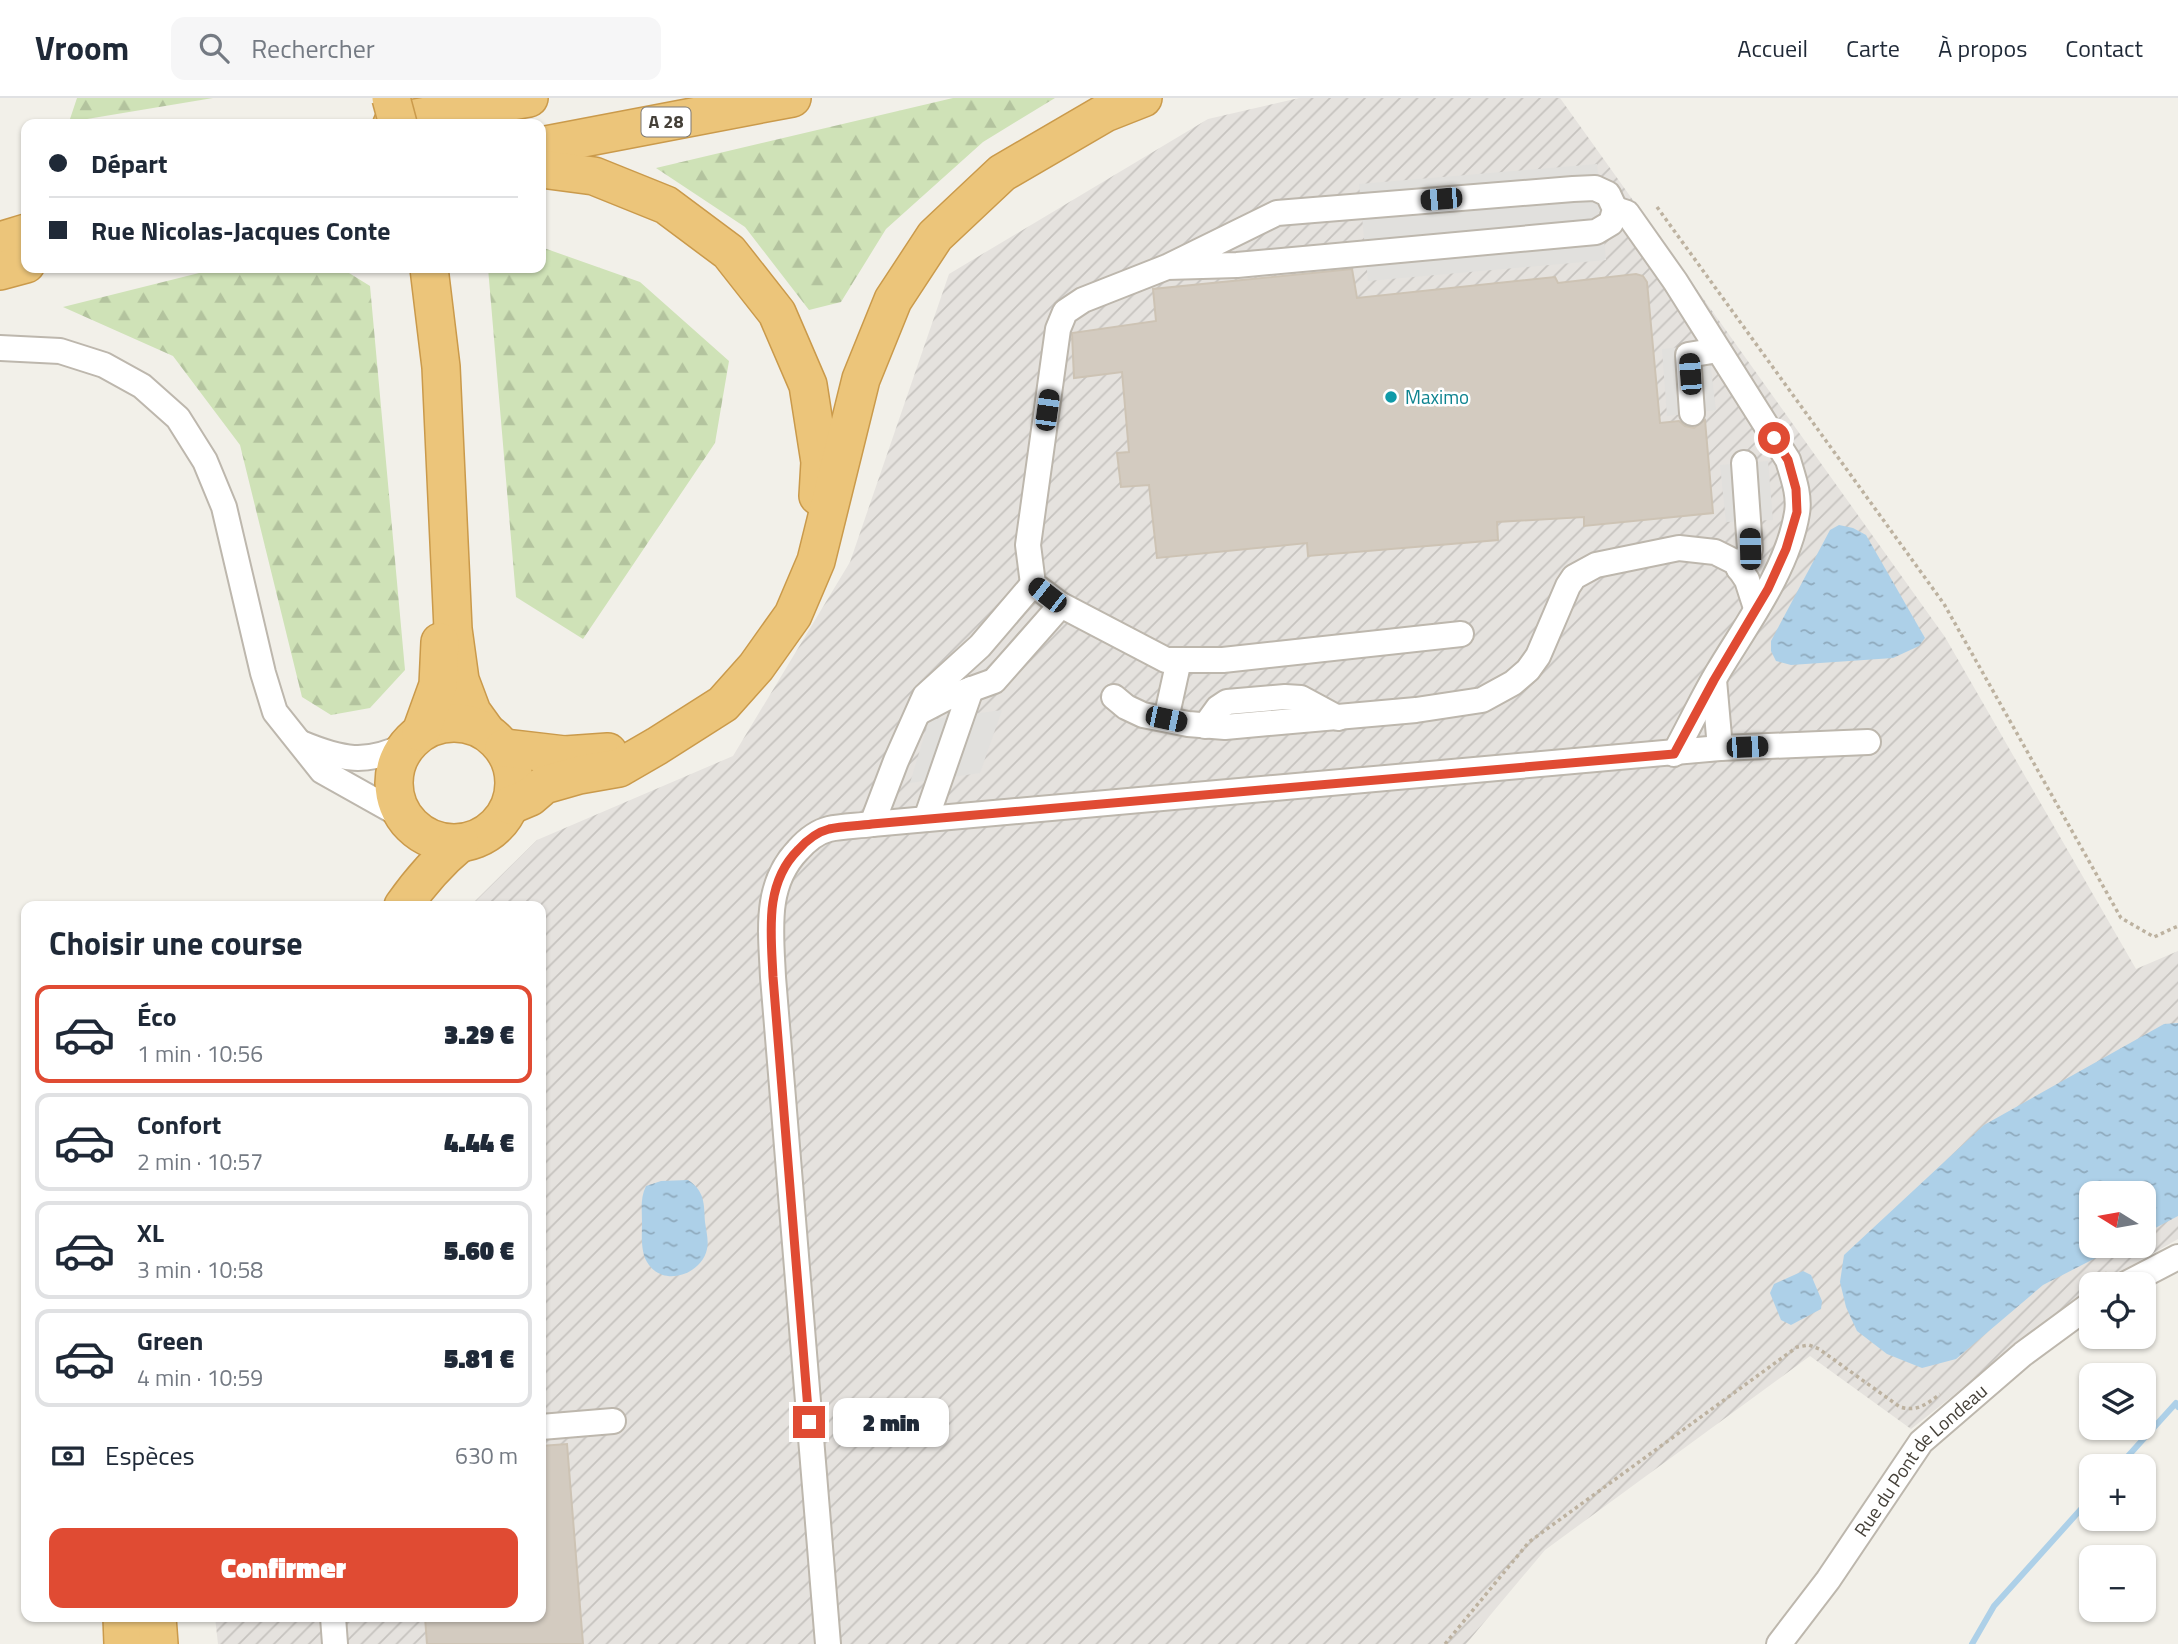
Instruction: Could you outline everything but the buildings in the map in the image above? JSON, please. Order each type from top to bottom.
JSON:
[{"type":"highway","points":[[374,98],[394,118]]},
{"type":"highway","points":[[394,118],[479,98]]},
{"type":"highway","points":[[394,118],[529,98]]},
{"type":"highway","name":"A 28","points":[[546,145],[792,98]]},
{"type":"highway","points":[[511,805],[530,797],[544,785],[619,768],[723,704],[757,667],[793,615],[816,561],[861,379],[893,300],[934,236],[1002,173],[1105,113],[1143,98]]},
{"type":"highway","points":[[413,739],[436,725],[452,722],[469,724],[494,739],[565,755],[604,754],[644,738],[679,718],[745,660],[774,619],[794,579],[817,511],[820,462],[808,385],[777,313],[737,262],[729,252],[666,205],[594,176],[546,170]]},
{"type":"highway","points":[[0,241],[21,235]]},
{"type":"highway","points":[[0,271],[21,265]]},
{"type":"highway","points":[[409,273],[423,371],[440,647],[438,685],[413,739],[397,762],[394,781],[396,800],[412,825],[432,839],[460,843],[491,831],[502,820],[511,805],[514,776],[511,761],[472,712],[460,680],[453,629],[441,367],[430,273]]},
{"type":"highway","points":[[390,901],[401,883],[412,825]]},
{"type":"highway","points":[[406,901],[419,883],[460,843]]},
{"type":"highway","points":[[122,1622],[123,1644]]},
{"type":"highway","points":[[157,1622],[159,1644]]},
{"type":"street","points":[[1167,267],[1237,265],[1596,232],[1611,223],[1615,209],[1608,194],[1595,188],[1277,213],[1167,267],[1083,300],[1065,312],[1058,329],[1028,545],[1033,584],[1061,606],[1166,660],[1223,660],[1461,634]]},
{"type":"street","points":[[1615,209],[1627,213],[1675,281],[1788,460],[1796,489],[1797,512],[1786,549],[1674,754]]},
{"type":"street","points":[[0,348],[60,351],[104,365],[142,386],[178,418],[205,461],[224,507],[262,673],[275,712],[321,771],[412,825]]},
{"type":"street","points":[[1692,413],[1688,355],[1718,350]]},
{"type":"street","points":[[1739,569],[1748,557],[1750,549],[1744,463]]},
{"type":"street","points":[[1114,697],[1126,707],[1143,715],[1225,727],[1416,710],[1482,700],[1513,683],[1528,670],[1538,656],[1574,577],[1596,565],[1679,548],[1715,552],[1735,562],[1747,580],[1756,608]]},
{"type":"street","points":[[872,824],[925,696],[980,646],[1033,584]]},
{"type":"street","points":[[917,713],[994,681],[1061,606]]},
{"type":"street","points":[[1166,719],[1179,660]]},
{"type":"street","points":[[1714,680],[1720,748]]},
{"type":"street","points":[[926,819],[971,689]]},
{"type":"street","points":[[297,741],[328,754],[356,760],[384,756],[413,739]]},
{"type":"street","points":[[828,1644],[773,977],[771,916],[774,889],[786,862],[806,841],[827,830],[872,824],[1720,748],[1868,742]]},
{"type":"street","points":[[2135,1272],[2178,1258]]},
{"type":"street","name":"Rue du Pont de Londeau","points":[[1779,1644],[1828,1580],[1921,1442],[2079,1305]]},
{"type":"street","points":[[546,1427],[613,1421]]},
{"type":"street","points":[[333,1622],[335,1644]]},
{"type":"path","points":[[1657,207],[1944,604],[2121,919],[2154,937],[2178,926]]},
{"type":"path","points":[[1445,1644],[1529,1542],[1797,1347],[1809,1345],[1819,1349],[1900,1407],[1910,1410],[1923,1407],[1944,1392]]},
{"type":"shaded area","points":[[1299,98],[1560,98],[1945,637],[2136,969],[2178,951],[2178,1239],[2156,1252],[2156,1181],[2079,1181],[2079,1258],[2145,1258],[2120,1272],[2079,1272],[2079,1296],[1911,1429],[1810,1356],[1545,1550],[1466,1644],[218,1644],[216,1622],[546,1622],[546,901],[475,901],[537,840],[733,756],[850,562],[949,274],[1208,119]]},
{"type":"shaded area","points":[[1597,164],[1606,260],[1368,281],[1359,184]]},
{"type":"shaded area","points":[[1708,344],[1716,410],[1667,416],[1662,349]]},
{"type":"shaded area","points":[[1768,461],[1773,520],[1726,522],[1720,465]]},
{"type":"shaded area","points":[[1002,710],[980,773],[910,783],[929,720]]},
{"type":"green space","points":[[77,98],[213,98],[87,119],[70,119]]},
{"type":"green space","points":[[953,98],[1055,98],[983,142],[886,229],[841,302],[809,310],[745,227],[656,168]]},
{"type":"green space","points":[[546,249],[640,282],[729,361],[715,443],[583,639],[516,597],[488,273],[546,273]]},
{"type":"green space","points":[[199,273],[349,273],[370,286],[405,670],[370,708],[331,715],[302,697],[240,445],[173,356],[63,307]]},
{"type":"water","points":[[1839,525],[1866,535],[1925,638],[1919,646],[1893,658],[1791,665],[1776,661],[1771,651],[1771,641],[1830,530]]},
{"type":"water","points":[[2178,1023],[2178,1216],[2156,1228],[2156,1181],[2079,1181],[2079,1258],[2096,1258],[2043,1285],[1956,1359],[1922,1368],[1887,1354],[1857,1331],[1846,1307],[1840,1282],[1844,1255],[1984,1125],[2164,1024]]},
{"type":"water","points":[[688,1180],[698,1189],[702,1198],[707,1249],[704,1258],[691,1271],[682,1275],[664,1275],[649,1265],[644,1255],[643,1195],[646,1186],[661,1181]]},
{"type":"water","points":[[1803,1271],[1811,1275],[1822,1301],[1821,1309],[1791,1325],[1781,1320],[1770,1293],[1774,1284]]},
{"type":"waterway","points":[[2130,1454],[2176,1403],[2178,1407]]},
{"type":"waterway","points":[[1972,1644],[1994,1606],[2079,1511]]},
{"type":"place","name":"Maximo","points":[[1391,397]]},
{"type":"route","points":[[809,1422],[773,977],[771,916],[774,889],[786,862],[796,851],[806,841],[827,830],[872,824],[1674,754],[1768,589],[1786,549],[1797,512],[1796,489],[1788,460],[1774,438]]}]
